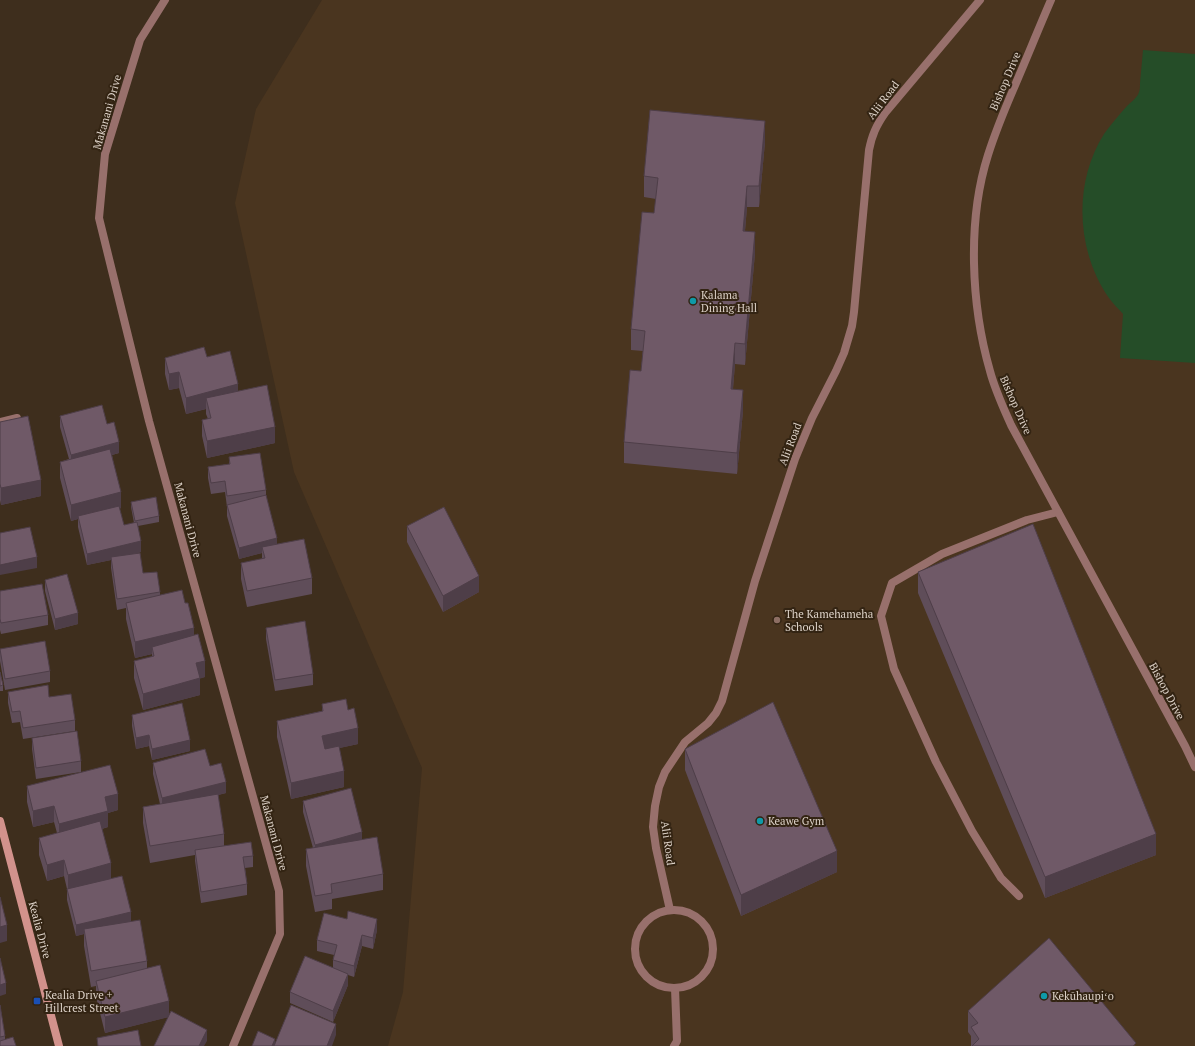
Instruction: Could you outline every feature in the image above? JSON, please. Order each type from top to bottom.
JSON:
[{"type":"street","name":"Makanani Drive","points":[[165,0],[140,40],[105,154],[99,218],[149,421],[279,891],[280,934],[232,1046]]},
{"type":"street","name":"Alii Road","points":[[670,910],[656,848],[653,827],[659,787],[666,772],[685,742],[708,723],[716,713],[722,701],[755,581],[795,459],[812,418],[836,372],[844,353],[852,326],[854,312],[869,150],[872,135],[885,113],[980,0]]},
{"type":"street","name":"Bishop Drive","points":[[1051,0],[996,131],[982,177],[977,208],[974,247],[974,272],[979,324],[998,398],[1011,425],[1195,767]]},
{"type":"street","points":[[0,422],[17,418]]},
{"type":"street","points":[[1019,896],[1001,878],[976,838],[936,762],[894,669],[880,616],[892,583],[942,554],[1027,520],[1058,512]]},
{"type":"street","name":"Kealia Drive","points":[[0,822],[59,1046]]},
{"type":"street","points":[[684,910],[705,924],[711,935],[713,947],[712,960],[706,971],[698,980],[687,986],[675,988],[662,987],[650,980],[640,970],[635,957],[635,944],[639,931],[647,920],[658,912],[684,910]]},
{"type":"street","points":[[674,1046],[677,1041],[675,988]]},
{"type":"shaded area","name":"The Kamehameha Schools","points":[[322,0],[1195,0],[1195,1046],[388,1046],[403,992],[422,768],[294,472],[235,203],[256,109]]},
{"type":"green space","points":[[1143,50],[1195,54],[1195,363],[1120,358],[1123,314],[1111,300],[1098,279],[1090,259],[1085,238],[1082,217],[1083,195],[1087,174],[1094,153],[1104,134],[1138,94],[1140,89]]},
{"type":"building","name":"Kalama Dining Hall","points":[[650,110],[765,121],[759,186],[747,186],[743,231],[755,232],[745,344],[735,343],[731,389],[743,390],[737,453],[624,442],[630,370],[641,371],[645,331],[631,329],[642,212],[654,213],[658,178],[644,176]]},
{"type":"building","points":[[204,347],[207,357],[230,351],[238,384],[186,398],[179,372],[169,374],[165,358]]},
{"type":"building","points":[[267,385],[275,427],[207,441],[202,420],[211,418],[206,398]]},
{"type":"building","points":[[102,405],[107,424],[114,422],[119,442],[71,455],[60,416]]},
{"type":"building","points":[[28,416],[41,480],[1,488],[0,422]]},
{"type":"building","points":[[110,449],[121,492],[71,505],[60,462]]},
{"type":"building","points":[[260,453],[266,490],[227,496],[225,481],[211,483],[208,467],[230,464],[229,457]]},
{"type":"building","points":[[266,495],[277,538],[239,548],[227,505]]},
{"type":"building","points":[[156,497],[159,516],[135,521],[131,502]]},
{"type":"building","points":[[119,506],[124,525],[137,522],[141,541],[87,554],[78,516]]},
{"type":"building","points":[[444,507],[479,576],[443,596],[407,526]]},
{"type":"building","points":[[1033,524],[1156,834],[1045,877],[918,572]]},
{"type":"building","points":[[30,527],[37,557],[0,565],[0,533]]},
{"type":"building","points":[[304,539],[312,578],[247,591],[241,563],[265,558],[262,547]]},
{"type":"building","points":[[140,553],[143,573],[157,572],[160,592],[117,599],[111,557]]},
{"type":"building","points":[[67,574],[78,613],[55,619],[45,580]]},
{"type":"building","points":[[42,584],[48,615],[1,623],[0,591]]},
{"type":"building","points":[[182,590],[185,603],[188,603],[194,628],[135,642],[126,603]]},
{"type":"building","points":[[305,621],[313,674],[275,680],[266,628]]},
{"type":"building","points":[[198,634],[205,661],[196,663],[200,678],[143,694],[134,661],[154,656],[152,647]]},
{"type":"building","points":[[45,641],[50,671],[5,679],[0,649]]},
{"type":"building","points":[[0,672],[3,685],[0,686]]},
{"type":"building","points":[[48,685],[49,697],[71,694],[75,720],[23,728],[20,711],[12,712],[8,692]]},
{"type":"building","points":[[346,699],[348,710],[354,708],[358,728],[322,736],[325,749],[339,746],[344,771],[291,783],[277,721],[323,711],[322,704]]},
{"type":"building","name":"Keawe Gym","points":[[773,702],[837,851],[741,895],[685,749]]},
{"type":"building","points":[[182,703],[190,740],[152,749],[149,735],[136,738],[132,715]]},
{"type":"building","points":[[77,731],[81,761],[36,768],[32,738]]},
{"type":"building","points":[[205,749],[210,766],[221,763],[226,782],[162,798],[153,763]]},
{"type":"building","points":[[110,765],[118,794],[105,797],[108,811],[59,824],[54,806],[33,811],[27,786]]},
{"type":"building","points":[[351,788],[362,832],[315,845],[303,801]]},
{"type":"building","points":[[218,794],[224,834],[150,846],[143,807]]},
{"type":"building","points":[[100,821],[111,863],[68,875],[64,860],[47,865],[39,838]]},
{"type":"building","points":[[377,837],[383,874],[331,884],[332,893],[315,896],[306,849]]},
{"type":"building","points":[[251,842],[253,856],[243,857],[247,884],[201,892],[195,850]]},
{"type":"building","points":[[122,876],[131,912],[76,925],[67,889]]},
{"type":"building","points":[[0,897],[7,925],[0,927]]},
{"type":"building","points":[[348,911],[377,919],[373,938],[362,935],[354,966],[333,960],[337,945],[317,940],[324,913],[347,919]]},
{"type":"building","points":[[140,920],[147,961],[91,971],[84,929]]},
{"type":"building","name":"Kekūhaupiʻo","points":[[1049,938],[1136,1043],[1133,1046],[972,1046],[979,1039],[971,1027],[978,1023],[968,1011]]},
{"type":"building","points":[[305,956],[348,974],[333,1011],[290,992]]},
{"type":"building","points":[[0,958],[6,983],[0,985]]},
{"type":"building","points":[[160,965],[169,1001],[105,1017],[96,981]]},
{"type":"building","points":[[0,1005],[5,1036],[0,1037]]},
{"type":"building","points":[[291,1005],[336,1024],[327,1046],[274,1046]]},
{"type":"building","points":[[171,1011],[207,1030],[199,1046],[154,1046]]},
{"type":"building","points":[[138,1030],[141,1046],[98,1046],[97,1038]]},
{"type":"building","points":[[258,1031],[275,1039],[272,1046],[252,1046]]},
{"type":"building","points":[[13,1037],[16,1046],[0,1046],[0,1041]]},
{"type":"place","name":"Kalama Dining Hall","points":[[693,301]]},
{"type":"place","name":"The Kamehameha Schools","points":[[777,620]]},
{"type":"place","name":"Keawe Gym","points":[[760,821]]},
{"type":"place","name":"Kekūhaupiʻo","points":[[1044,996]]},
{"type":"place","name":"Kealia Drive + Hillcrest Street","points":[[37,1001]]}]
